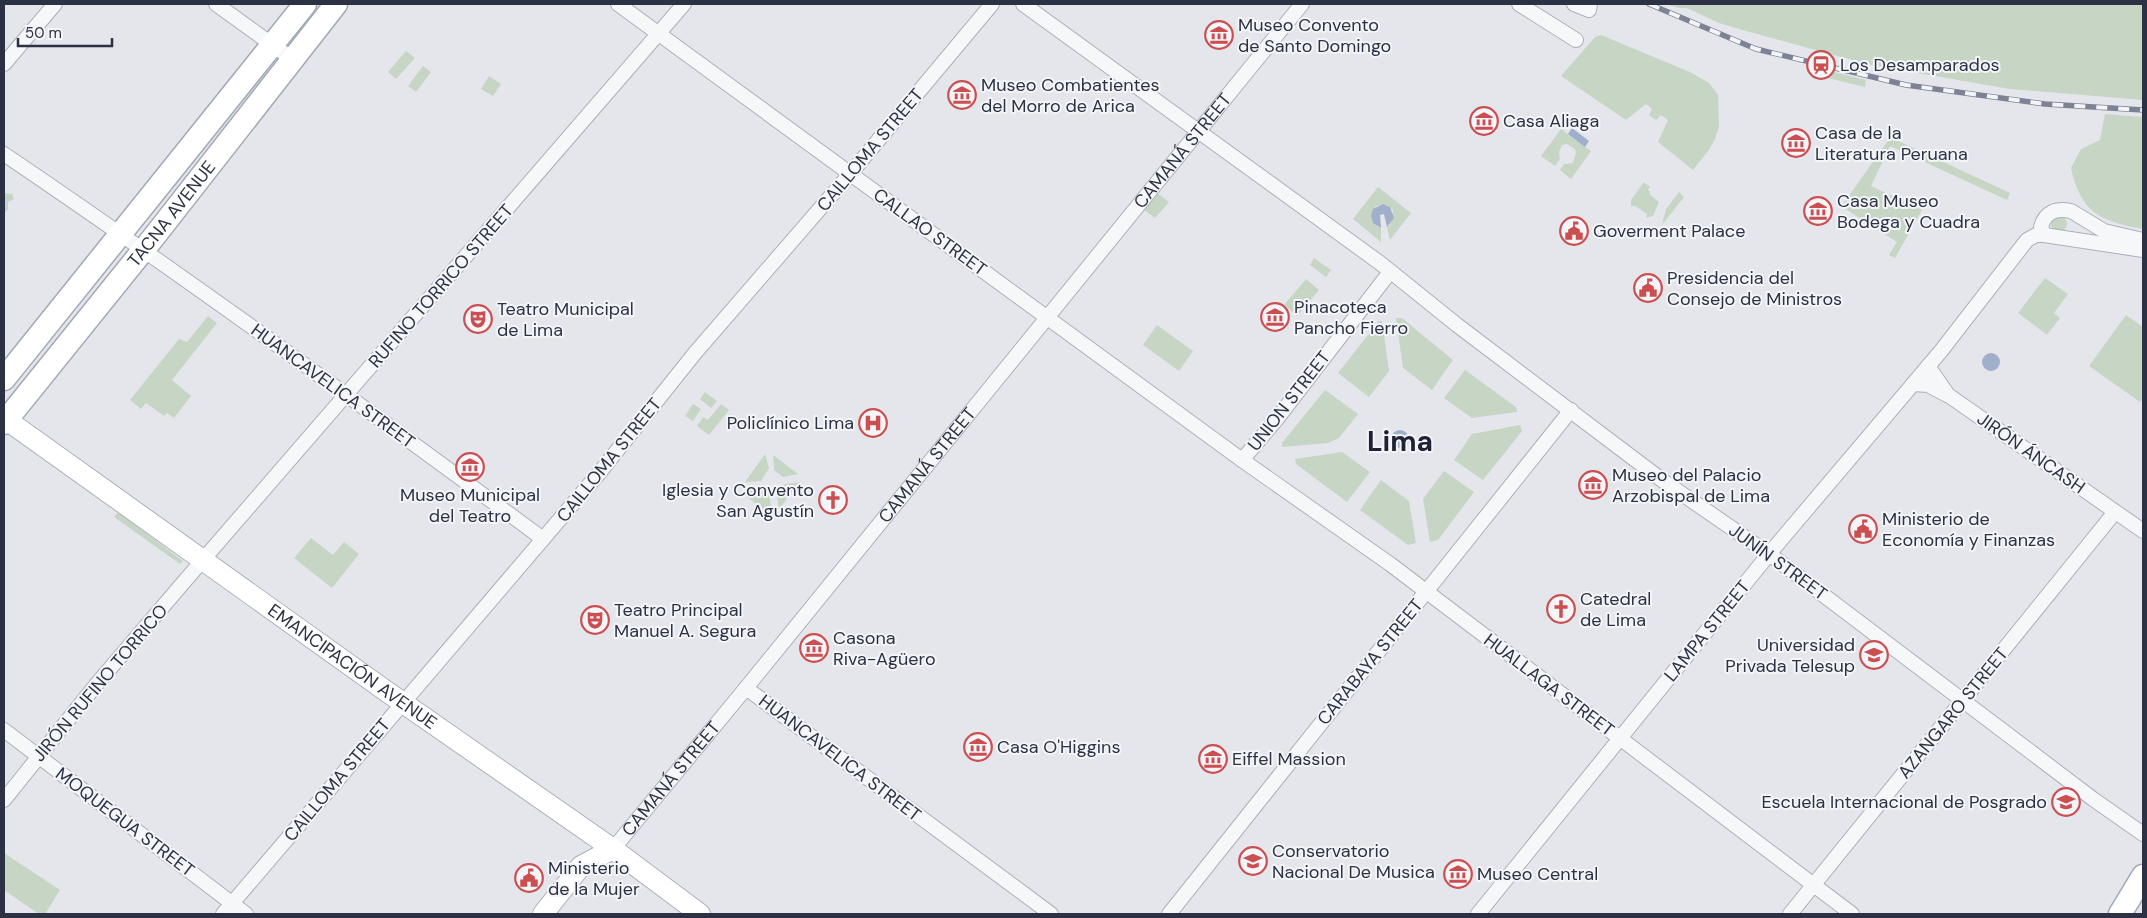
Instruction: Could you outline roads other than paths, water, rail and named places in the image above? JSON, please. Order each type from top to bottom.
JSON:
[{"type":"main road","name":"TACNA AVENUE","points":[[267,42],[288,4]]},
{"type":"main road","name":"TACNA AVENUE","points":[[4,364],[116,231],[267,42],[305,4]]},
{"type":"main road","name":"TACNA AVENUE","points":[[5,420],[146,252],[336,4]]},
{"type":"main road","name":"TACNA AVENUE","points":[[4,380],[116,231]]},
{"type":"main road","points":[[2120,914],[2143,876]]},
{"type":"street","points":[[4,64],[55,4]]},
{"type":"street","points":[[216,4],[292,59]]},
{"type":"street","name":"CALLAO STREET","points":[[618,4],[1048,316],[1242,460]]},
{"type":"street","name":"RUFINO TORRICO STREET","points":[[38,756],[204,559],[684,4]]},
{"type":"street","name":"CAILLOMA STREET","points":[[228,909],[543,539],[695,353],[850,174],[992,4]]},
{"type":"street","name":"JUNÍN STREET","points":[[1023,4],[1390,272],[1662,480],[1769,554],[2143,834]]},
{"type":"street","name":"CAMANÁ STREET","points":[[543,914],[581,866],[613,849],[1302,4]]},
{"type":"street","points":[[1519,4],[1576,40]]},
{"type":"street","points":[[1574,4],[1589,7]]},
{"type":"street","name":"HUANCAVELICA STREET","points":[[4,154],[347,394],[543,539]]},
{"type":"street","points":[[2143,240],[2104,232],[2076,216],[2072,211],[2066,210],[2054,211],[2046,215],[2041,227],[2044,235],[2143,250]]},
{"type":"street","points":[[2068,238],[2077,229],[2076,216]]},
{"type":"street","name":"LAMPA STREET","points":[[1478,914],[1769,554],[1928,366],[2027,240],[2036,235],[2044,235]]},
{"type":"street","name":"UNION STREET","points":[[1242,460],[1276,420],[1390,272]]},
{"type":"street","name":"JIRÓN ÁNCASH","points":[[1928,366],[1948,395],[2143,531]]},
{"type":"street","points":[[1913,384],[1928,385],[1948,395]]},
{"type":"street","name":"CARABAYA STREET","points":[[1169,914],[1571,410]]},
{"type":"street","name":"EMANCIPACIÓN AVENUE","points":[[5,420],[204,559],[403,703],[613,849],[700,914]]},
{"type":"street","name":"HUALLAGA STREET","points":[[1242,460],[1330,520],[1427,591],[1852,914]]},
{"type":"street","name":"AZANGARO STREET","points":[[1790,914],[2115,512]]},
{"type":"street","name":"HUANCAVELICA STREET","points":[[746,688],[1051,914]]},
{"type":"street","name":"MOQUEGUA STREET","points":[[4,730],[228,909],[246,914]]},
{"type":"street","name":"JIRÓN RUFINO TORRICO","points":[[4,800],[38,756]]},
{"type":"water","points":[[1572,128],[1589,141],[1585,147],[1568,134]]},
{"type":"water","points":[[1383,204],[1390,207],[1394,218],[1387,227],[1384,214],[1380,215],[1381,228],[1373,223],[1371,216],[1373,209]]},
{"type":"water","points":[[1991,353],[1997,356],[2000,362],[1997,368],[1991,371],[1985,368],[1982,362],[1985,356]]},
{"type":"water","points":[[1396,430],[1404,430],[1409,435],[1407,446],[1396,448],[1391,443],[1391,435]]},
{"type":"railway","points":[[1649,4],[1756,49],[1906,85],[2045,104],[2143,110]]},
{"type":"place","name":"Museo Convento de Santo Domingo","points":[[1219,35]]},
{"type":"place","name":"Los Desamparados","points":[[1821,65]]},
{"type":"place","name":"Museo Combatientes del Morro de Arica","points":[[962,95]]},
{"type":"place","name":"Casa Aliaga","points":[[1484,121]]},
{"type":"place","name":"Casa de la Literatura Peruana","points":[[1796,143]]},
{"type":"place","name":"Casa Museo Bodega y Cuadra","points":[[1818,211]]},
{"type":"place","name":"Goverment Palace","points":[[1574,231]]},
{"type":"place","name":"Presidencia del Consejo de Ministros","points":[[1648,288]]},
{"type":"place","name":"Pinacoteca Pancho Fierro","points":[[1275,317]]},
{"type":"place","name":"Teatro Municipal de Lima","points":[[478,319]]},
{"type":"place","name":"Policlínico Lima","points":[[873,423]]},
{"type":"place","name":"Museo Municipal del Teatro","points":[[470,467]]},
{"type":"place","name":"Museo del Palacio Arzobispal de Lima","points":[[1593,485]]},
{"type":"place","name":"Iglesia y Convento San Agustín","points":[[833,500]]},
{"type":"place","name":"Ministerio de Economía y Finanzas","points":[[1863,529]]},
{"type":"place","name":"Catedral de Lima","points":[[1561,609]]},
{"type":"place","name":"Teatro Principal Manuel A. Segura","points":[[595,620]]},
{"type":"place","name":"Casona Riva-Agüero","points":[[814,648]]},
{"type":"place","name":"Universidad Privada Telesup","points":[[1874,655]]},
{"type":"place","name":"Casa O'Higgins","points":[[978,747]]},
{"type":"place","name":"Eiffel Massion","points":[[1213,759]]},
{"type":"place","name":"Escuela Internacional de Posgrado","points":[[2066,802]]},
{"type":"place","name":"Conservatorio Nacional De Musica","points":[[1253,861]]},
{"type":"place","name":"Museo Central","points":[[1458,874]]},
{"type":"place","name":"Ministerio de la Mujer","points":[[529,878]]},
{"type":"district","name":"Lima","points":[[1400,441]]}]
